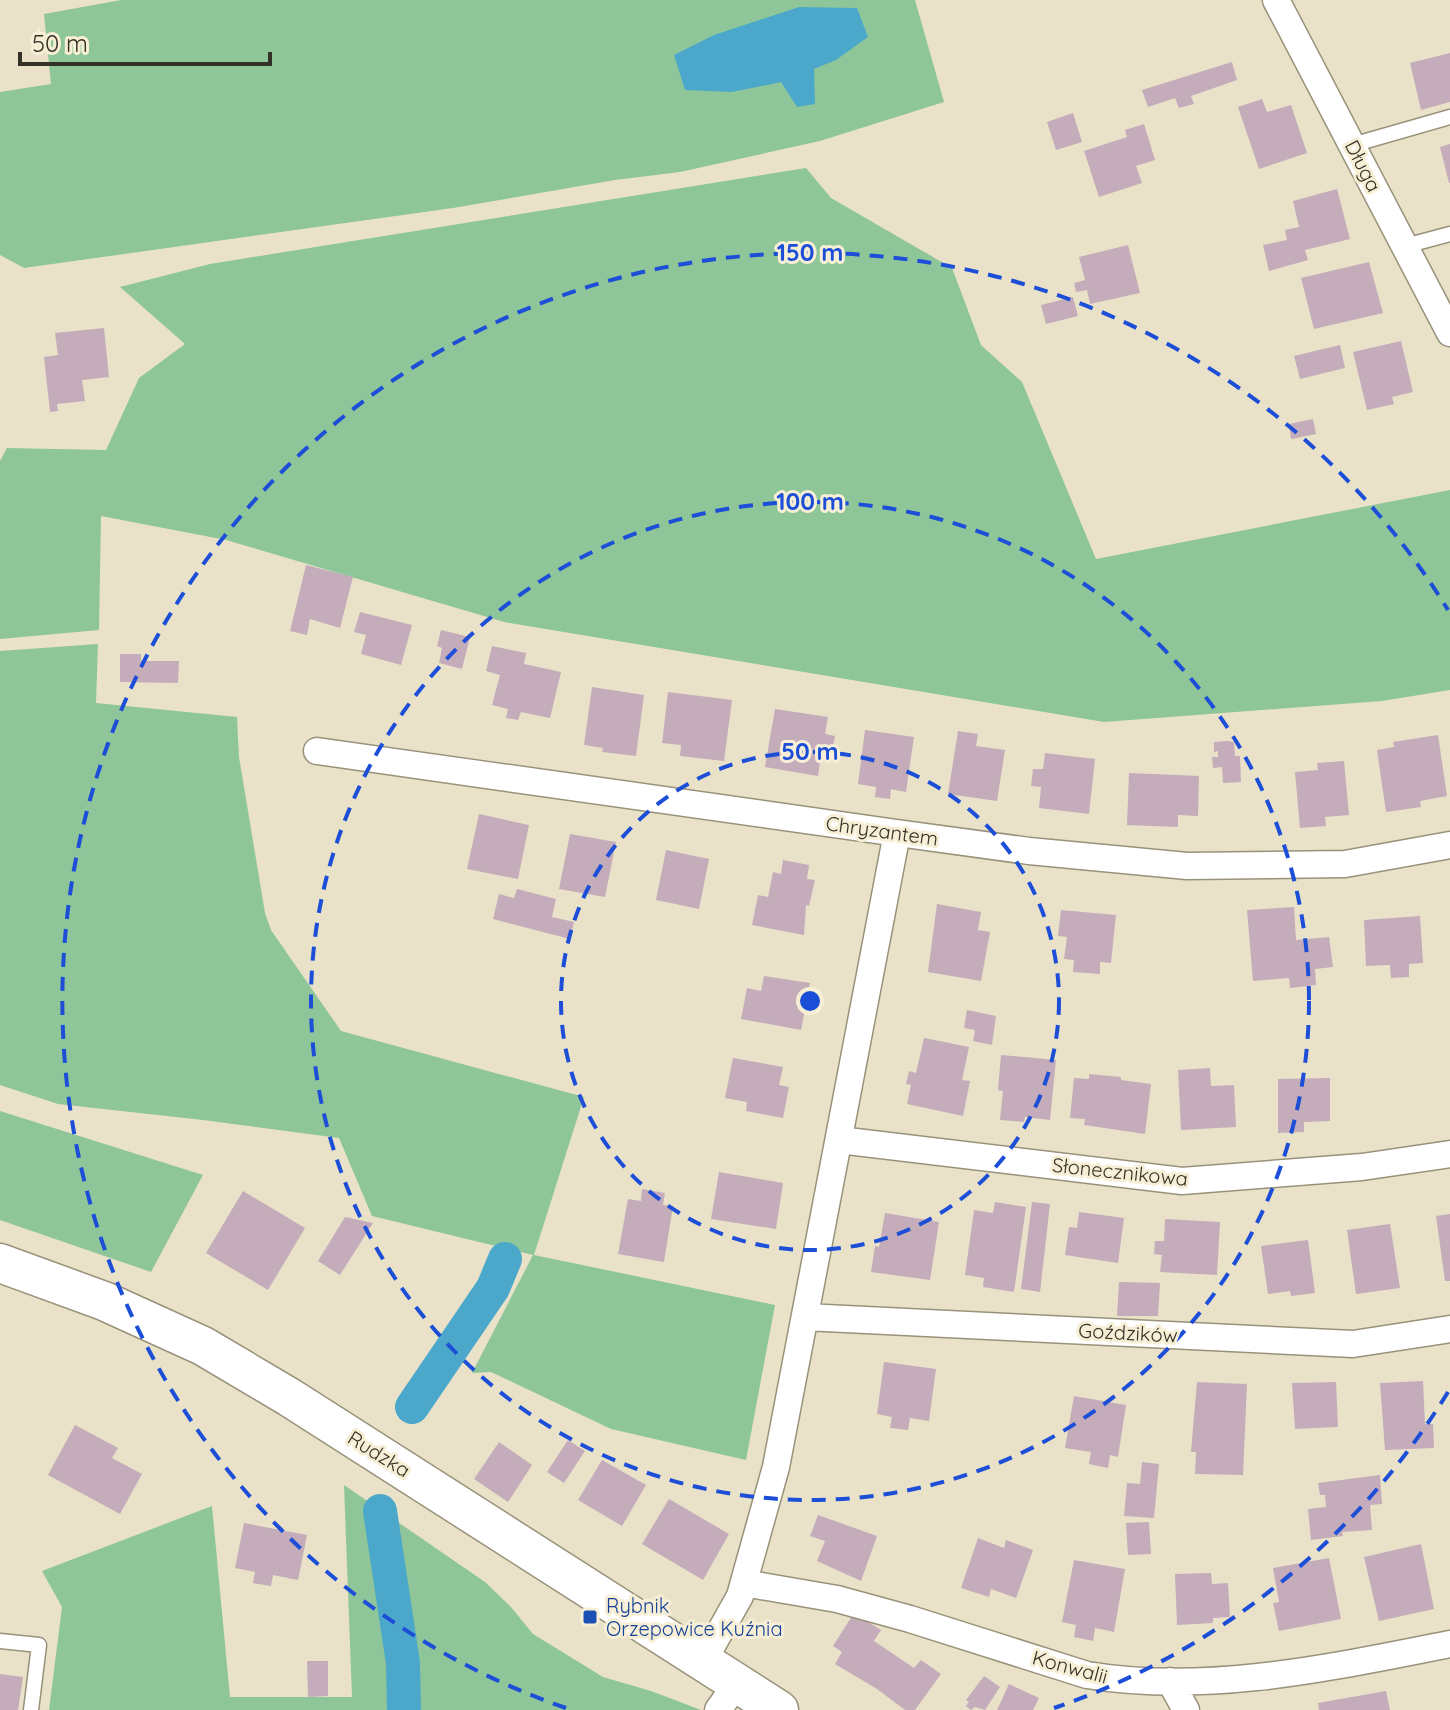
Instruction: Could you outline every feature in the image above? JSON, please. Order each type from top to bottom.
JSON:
[{"type":"main road","name":"Rudzka","points":[[0,1263],[104,1301],[203,1346],[289,1397],[704,1660],[728,1696],[779,1710]]},
{"type":"street","name":"Długa","points":[[1276,0],[1450,333]]},
{"type":"street","name":"Chryzantem","points":[[317,751],[1029,851],[1187,866],[1345,864],[1450,845]]},
{"type":"street","points":[[704,1660],[736,1605],[776,1467],[897,833]]},
{"type":"street","name":"Słonecznikowa","points":[[839,1140],[1182,1181],[1362,1167],[1450,1154]]},
{"type":"street","name":"Goździków","points":[[805,1317],[1353,1344],[1450,1329]]},
{"type":"street","name":"Konwalii","points":[[744,1583],[837,1599],[1087,1675],[1118,1680],[1170,1681],[1313,1671],[1450,1644]]},
{"type":"street","points":[[1170,1681],[1186,1710]]},
{"type":"lane","points":[[1352,145],[1450,117]]},
{"type":"lane","points":[[1405,246],[1450,234]]},
{"type":"lane","points":[[0,1641],[39,1645],[31,1710]]},
{"type":"green space","points":[[121,0],[915,0],[944,102],[820,141],[680,172],[453,208],[24,268],[0,255],[0,92],[51,84],[44,14]]},
{"type":"green space","points":[[806,168],[831,198],[952,268],[981,345],[1022,382],[1096,559],[1450,490],[1450,690],[1382,701],[1104,722],[504,622],[226,540],[101,516],[99,630],[0,639],[0,461],[7,448],[106,450],[139,378],[185,344],[120,287],[210,264]]},
{"type":"green space","points":[[98,644],[96,703],[237,717],[239,757],[265,913],[271,930],[341,1031],[584,1097],[534,1255],[775,1305],[746,1460],[611,1429],[491,1372],[472,1373],[533,1255],[372,1216],[339,1138],[58,1104],[0,1085],[0,651]]},
{"type":"green space","points":[[0,1111],[203,1175],[151,1272],[0,1220]]},
{"type":"green space","points":[[344,1485],[485,1582],[533,1634],[603,1677],[701,1710],[49,1710],[62,1607],[42,1571],[212,1506],[230,1697],[352,1697]]},
{"type":"water","points":[[799,7],[857,8],[868,37],[836,60],[814,69],[815,104],[797,107],[781,82],[732,92],[685,90],[674,55],[714,35]]},
{"type":"building","points":[[1450,53],[1450,102],[1421,110],[1410,63]]},
{"type":"building","points":[[1232,62],[1237,80],[1191,96],[1194,104],[1179,108],[1175,98],[1148,107],[1142,90]]},
{"type":"building","points":[[1262,99],[1267,112],[1291,105],[1307,153],[1259,169],[1238,107]]},
{"type":"building","points":[[1073,113],[1082,142],[1056,150],[1047,122]]},
{"type":"building","points":[[1144,124],[1155,160],[1136,166],[1142,183],[1099,197],[1084,151],[1127,137],[1125,130]]},
{"type":"building","points":[[1450,144],[1450,183],[1449,183],[1440,147]]},
{"type":"building","points":[[1337,189],[1350,239],[1305,250],[1308,260],[1269,271],[1263,245],[1287,240],[1285,230],[1299,227],[1293,201]]},
{"type":"building","points":[[1128,245],[1140,293],[1090,304],[1087,290],[1076,292],[1074,283],[1085,280],[1079,257]]},
{"type":"building","points":[[1369,262],[1383,313],[1314,329],[1301,278]]},
{"type":"building","points":[[1073,297],[1078,316],[1046,324],[1041,305]]},
{"type":"building","points":[[104,328],[109,377],[82,380],[85,401],[57,404],[58,411],[50,412],[44,357],[58,355],[55,333]]},
{"type":"building","points":[[1401,341],[1413,392],[1392,397],[1394,404],[1367,410],[1353,352]]},
{"type":"building","points":[[1340,345],[1345,368],[1300,379],[1294,356]]},
{"type":"building","points":[[1313,419],[1316,434],[1291,439],[1289,424]]},
{"type":"building","points":[[306,565],[353,577],[340,628],[310,619],[307,635],[290,631]]},
{"type":"building","points":[[360,612],[412,625],[401,665],[361,654],[366,635],[354,632]]},
{"type":"building","points":[[441,630],[470,637],[462,669],[439,663],[442,648],[437,646]]},
{"type":"building","points":[[492,646],[526,653],[524,664],[561,672],[550,718],[521,712],[518,720],[506,718],[508,709],[492,705],[500,675],[486,671]]},
{"type":"building","points":[[120,654],[141,654],[141,661],[179,661],[178,683],[120,682]]},
{"type":"building","points":[[592,687],[644,695],[636,756],[602,752],[603,748],[584,745]]},
{"type":"building","points":[[668,692],[732,700],[724,761],[680,756],[681,745],[662,743]]},
{"type":"building","points":[[775,709],[828,717],[825,734],[835,736],[831,757],[821,755],[818,776],[765,767]]},
{"type":"building","points":[[865,730],[914,737],[906,792],[891,789],[890,799],[875,797],[876,787],[858,784]]},
{"type":"building","points":[[958,731],[978,734],[976,746],[1005,750],[997,801],[948,794]]},
{"type":"building","points":[[1438,735],[1447,796],[1420,801],[1421,807],[1386,812],[1377,750],[1394,747],[1393,742]]},
{"type":"building","points":[[1214,742],[1234,742],[1235,756],[1240,756],[1241,782],[1223,783],[1222,767],[1213,768],[1212,757],[1218,757],[1218,751],[1214,752]]},
{"type":"building","points":[[1045,753],[1095,759],[1089,814],[1039,808],[1041,787],[1031,786],[1033,769],[1043,769]]},
{"type":"building","points":[[1344,761],[1349,815],[1325,817],[1326,826],[1300,828],[1295,772],[1318,770],[1317,763]]},
{"type":"building","points":[[1129,773],[1199,776],[1198,816],[1178,815],[1178,827],[1127,825]]},
{"type":"building","points":[[479,814],[529,825],[518,879],[467,869]]},
{"type":"building","points":[[570,834],[616,842],[605,897],[559,889]]},
{"type":"building","points":[[666,850],[709,859],[699,909],[656,900]]},
{"type":"building","points":[[783,860],[809,865],[807,879],[815,880],[809,906],[806,905],[804,935],[752,925],[758,895],[768,897],[773,872],[781,874]]},
{"type":"building","points":[[517,889],[556,899],[552,917],[574,922],[570,939],[493,919],[499,894],[514,898]]},
{"type":"building","points":[[937,904],[981,912],[978,930],[990,932],[981,981],[928,972]]},
{"type":"building","points":[[1294,907],[1296,940],[1329,937],[1333,967],[1315,969],[1316,985],[1290,988],[1289,978],[1253,981],[1247,910]]},
{"type":"building","points":[[1061,910],[1116,915],[1111,963],[1100,962],[1100,974],[1073,972],[1074,960],[1064,959],[1067,937],[1058,936]]},
{"type":"building","points":[[1420,916],[1423,963],[1409,964],[1409,977],[1391,978],[1390,965],[1366,966],[1364,920]]},
{"type":"building","points":[[764,976],[810,983],[801,1030],[741,1019],[747,988],[761,991]]},
{"type":"building","points":[[967,1010],[996,1016],[992,1045],[973,1041],[975,1030],[964,1028]]},
{"type":"building","points":[[924,1038],[969,1047],[962,1080],[970,1081],[963,1116],[907,1104],[911,1085],[906,1084],[909,1071],[916,1073]]},
{"type":"building","points":[[1001,1055],[1056,1060],[1050,1120],[1025,1117],[1024,1122],[1000,1120],[1003,1091],[998,1090]]},
{"type":"building","points":[[733,1058],[783,1067],[779,1085],[789,1087],[783,1118],[746,1111],[747,1102],[725,1098]]},
{"type":"building","points":[[1210,1068],[1211,1086],[1234,1085],[1236,1127],[1181,1130],[1178,1070]]},
{"type":"building","points":[[1089,1074],[1151,1084],[1145,1134],[1084,1125],[1085,1119],[1070,1118],[1074,1078],[1089,1079]]},
{"type":"building","points":[[1330,1078],[1330,1121],[1304,1122],[1304,1132],[1278,1133],[1278,1079]]},
{"type":"building","points":[[719,1172],[783,1183],[776,1229],[711,1219]]},
{"type":"building","points":[[642,1189],[665,1193],[663,1205],[673,1206],[664,1262],[618,1254],[628,1199],[641,1201]]},
{"type":"building","points":[[243,1191],[305,1228],[268,1290],[206,1253]]},
{"type":"building","points":[[995,1202],[1026,1207],[1014,1292],[983,1287],[984,1278],[965,1275],[974,1210],[993,1213]]},
{"type":"building","points":[[1032,1202],[1050,1204],[1040,1292],[1021,1289]]},
{"type":"building","points":[[1079,1212],[1124,1218],[1118,1263],[1065,1255],[1069,1227],[1077,1228]]},
{"type":"building","points":[[885,1213],[939,1222],[930,1280],[871,1272]]},
{"type":"building","points":[[1450,1214],[1450,1281],[1445,1281],[1436,1216]]},
{"type":"building","points":[[345,1217],[373,1223],[340,1275],[318,1261]]},
{"type":"building","points":[[1165,1219],[1220,1222],[1217,1275],[1160,1272],[1162,1255],[1154,1254],[1155,1241],[1164,1241]]},
{"type":"building","points":[[1390,1224],[1400,1288],[1356,1294],[1347,1230]]},
{"type":"building","points":[[1308,1240],[1315,1293],[1291,1296],[1290,1291],[1268,1294],[1261,1246]]},
{"type":"building","points":[[1119,1282],[1160,1283],[1158,1316],[1117,1316]]},
{"type":"building","points":[[884,1362],[936,1369],[929,1421],[910,1418],[908,1430],[890,1428],[892,1417],[877,1414]]},
{"type":"building","points":[[1423,1381],[1425,1424],[1433,1424],[1434,1448],[1385,1450],[1380,1383]]},
{"type":"building","points":[[1197,1382],[1247,1384],[1243,1475],[1195,1474],[1196,1452],[1191,1452]]},
{"type":"building","points":[[1336,1382],[1338,1427],[1295,1429],[1292,1383]]},
{"type":"building","points":[[1074,1396],[1126,1405],[1118,1457],[1110,1455],[1108,1468],[1089,1464],[1091,1452],[1065,1448]]},
{"type":"building","points":[[75,1425],[118,1448],[112,1458],[142,1474],[120,1514],[48,1475]]},
{"type":"building","points":[[568,1440],[585,1451],[564,1483],[547,1472]]},
{"type":"building","points":[[499,1442],[532,1465],[508,1502],[474,1479]]},
{"type":"building","points":[[602,1460],[646,1485],[622,1526],[578,1500]]},
{"type":"building","points":[[1142,1462],[1159,1464],[1154,1518],[1124,1516],[1127,1483],[1140,1484]]},
{"type":"building","points":[[1380,1475],[1382,1504],[1370,1505],[1372,1530],[1342,1532],[1343,1536],[1311,1540],[1308,1509],[1326,1507],[1325,1495],[1320,1495],[1318,1483]]},
{"type":"building","points":[[669,1499],[729,1534],[703,1580],[642,1544]]},
{"type":"building","points":[[818,1515],[877,1536],[861,1581],[817,1561],[825,1541],[810,1536]]},
{"type":"building","points":[[1149,1522],[1151,1554],[1128,1555],[1126,1523]]},
{"type":"building","points":[[244,1523],[307,1535],[298,1580],[273,1575],[271,1586],[253,1583],[255,1572],[235,1568]]},
{"type":"building","points":[[978,1538],[1004,1548],[1006,1540],[1033,1550],[1016,1598],[991,1589],[989,1597],[961,1588]]},
{"type":"building","points":[[1421,1544],[1434,1609],[1379,1621],[1364,1557]]},
{"type":"building","points":[[1329,1558],[1341,1619],[1279,1631],[1273,1603],[1279,1602],[1273,1568]]},
{"type":"building","points":[[1074,1560],[1125,1569],[1114,1632],[1095,1628],[1093,1641],[1074,1637],[1076,1625],[1062,1622]]},
{"type":"building","points":[[1211,1573],[1212,1584],[1228,1583],[1230,1617],[1213,1618],[1213,1623],[1177,1625],[1175,1574]]},
{"type":"building","points":[[854,1613],[881,1630],[874,1641],[914,1668],[921,1660],[941,1674],[915,1710],[905,1710],[835,1664],[842,1652],[833,1646]]},
{"type":"building","points":[[307,1661],[328,1661],[328,1696],[308,1697]]},
{"type":"building","points":[[0,1674],[23,1677],[18,1710],[0,1710]]},
{"type":"building","points":[[984,1676],[1000,1687],[985,1710],[975,1707],[971,1710],[966,1706],[969,1702],[966,1700]]},
{"type":"building","points":[[1009,1684],[1039,1698],[1033,1710],[997,1710]]},
{"type":"building","points":[[1386,1691],[1390,1710],[1319,1710],[1318,1703]]},
{"type":"waterway","points":[[412,1407],[493,1288],[505,1259]]},
{"type":"waterway","points":[[380,1511],[403,1663],[404,1710]]},
{"type":"place","name":"Rybnik Orzepowice Kuźnia","points":[[590,1617]]}]
